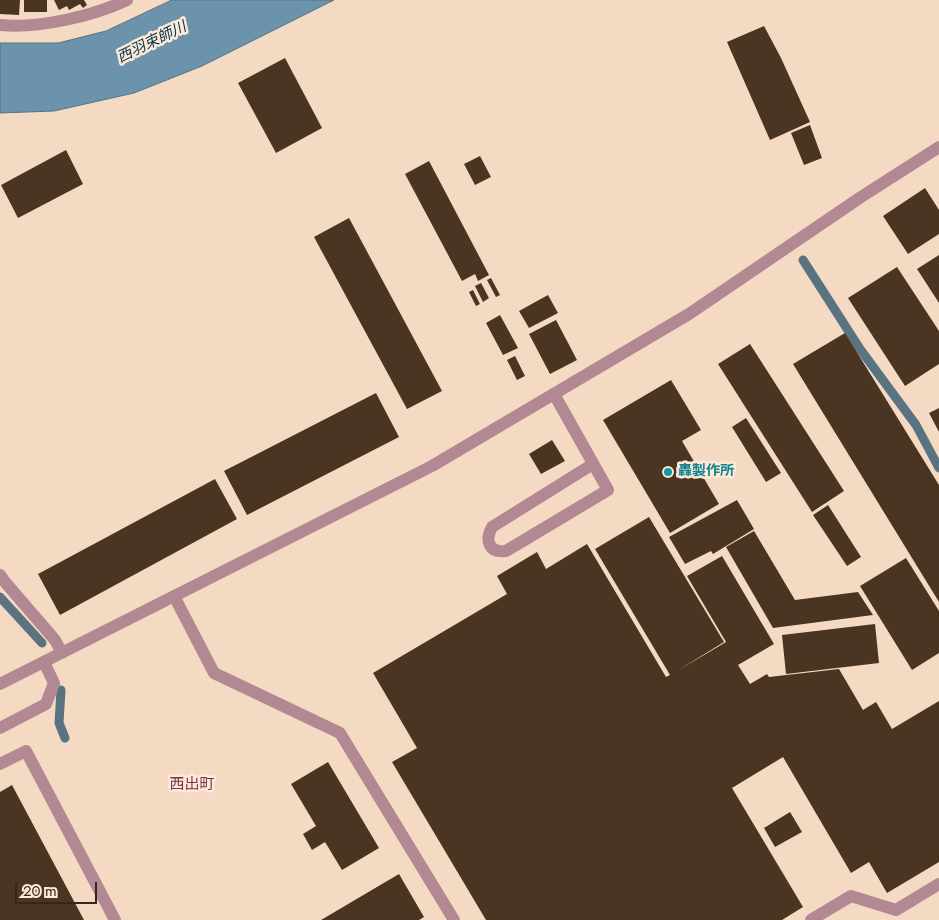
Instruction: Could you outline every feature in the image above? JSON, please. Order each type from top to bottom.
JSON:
[{"type":"street","points":[[0,25],[12,26],[72,19],[112,8],[127,0]]},
{"type":"street","points":[[0,684],[432,466],[689,314],[861,197],[939,147]]},
{"type":"street","points":[[554,394],[608,490],[506,551],[500,552],[490,546],[488,534],[492,527],[593,464]]},
{"type":"street","points":[[0,575],[55,640],[62,653]]},
{"type":"street","points":[[174,596],[214,673],[340,733],[454,920]]},
{"type":"street","points":[[0,728],[46,704],[54,683],[44,662]]},
{"type":"street","points":[[0,764],[26,751],[115,920]]},
{"type":"street","points":[[811,920],[851,896],[896,910],[939,884]]},
{"type":"water","name":"西羽束師川","points":[[172,0],[334,0],[202,66],[134,93],[54,111],[0,113],[0,43],[58,43],[106,31]]},
{"type":"building","points":[[0,0],[20,0],[19,15],[0,14]]},
{"type":"building","points":[[24,0],[47,0],[47,12],[24,12]]},
{"type":"building","points":[[54,0],[84,0],[87,5],[83,8],[80,4],[69,10],[67,6],[59,10]]},
{"type":"building","points":[[764,26],[781,58],[810,122],[770,140],[727,42]]},
{"type":"building","points":[[285,58],[322,128],[276,153],[238,83]]},
{"type":"building","points":[[810,125],[822,158],[804,165],[791,133]]},
{"type":"building","points":[[66,150],[83,184],[18,218],[1,185]]},
{"type":"building","points":[[480,156],[491,177],[475,185],[464,164]]},
{"type":"building","points":[[429,161],[489,275],[478,281],[475,274],[462,281],[405,174]]},
{"type":"building","points":[[925,188],[939,210],[939,234],[908,254],[883,216]]},
{"type":"building","points":[[349,218],[442,391],[407,409],[314,237]]},
{"type":"building","points":[[939,255],[939,303],[917,269]]},
{"type":"building","points":[[897,267],[939,331],[939,364],[905,386],[848,298]]},
{"type":"building","points":[[491,278],[500,295],[496,297],[487,280]]},
{"type":"building","points":[[481,283],[489,298],[483,302],[475,286]]},
{"type":"building","points":[[473,290],[480,304],[476,306],[469,292]]},
{"type":"building","points":[[548,295],[558,313],[529,328],[519,311]]},
{"type":"building","points":[[500,315],[518,348],[503,355],[486,323]]},
{"type":"building","points":[[556,320],[577,360],[550,374],[529,334]]},
{"type":"building","points":[[845,333],[939,485],[939,602],[793,364]]},
{"type":"building","points":[[750,344],[844,491],[812,512],[718,364]]},
{"type":"building","points":[[515,356],[525,376],[517,380],[507,360]]},
{"type":"building","name":"轟製作所","points":[[671,380],[701,430],[682,441],[719,504],[670,533],[603,420]]},
{"type":"building","points":[[376,393],[399,437],[247,515],[224,471]]},
{"type":"building","points":[[939,408],[939,432],[929,413]]},
{"type":"building","points":[[746,418],[781,473],[766,482],[732,427]]},
{"type":"building","points":[[552,440],[565,461],[541,474],[529,454]]},
{"type":"building","points":[[215,479],[237,519],[60,615],[38,574]]},
{"type":"building","points":[[737,500],[754,529],[713,554],[711,551],[685,564],[669,537]]},
{"type":"building","points":[[828,505],[861,557],[847,566],[813,515]]},
{"type":"building","points":[[649,517],[724,642],[677,671],[726,642],[687,576],[722,556],[774,644],[738,665],[750,684],[767,674],[769,677],[839,669],[863,710],[876,702],[892,729],[939,701],[939,862],[887,893],[869,862],[851,873],[783,757],[732,788],[803,907],[782,920],[486,920],[392,762],[417,748],[373,673],[507,594],[497,576],[537,552],[546,569],[587,544],[666,677],[670,675],[595,549]]},
{"type":"building","points":[[754,531],[795,600],[858,592],[873,615],[773,628],[726,547]]},
{"type":"building","points":[[906,558],[939,611],[939,653],[912,670],[860,586]]},
{"type":"building","points":[[875,624],[879,663],[786,674],[782,635]]},
{"type":"building","points":[[328,762],[379,848],[342,870],[325,842],[312,850],[303,834],[316,826],[291,784]]},
{"type":"building","points":[[12,785],[84,920],[0,920],[0,792]]},
{"type":"building","points":[[790,812],[802,832],[775,847],[764,828]]},
{"type":"building","points":[[399,874],[424,917],[419,920],[321,920]]},
{"type":"waterway","points":[[803,260],[860,349],[916,425],[939,468]]},
{"type":"waterway","points":[[0,597],[42,643]]},
{"type":"waterway","points":[[61,690],[59,723],[65,738]]},
{"type":"place","name":"轟製作所","points":[[668,472]]},
{"type":"district","name":"西出町","points":[[192,785]]}]
